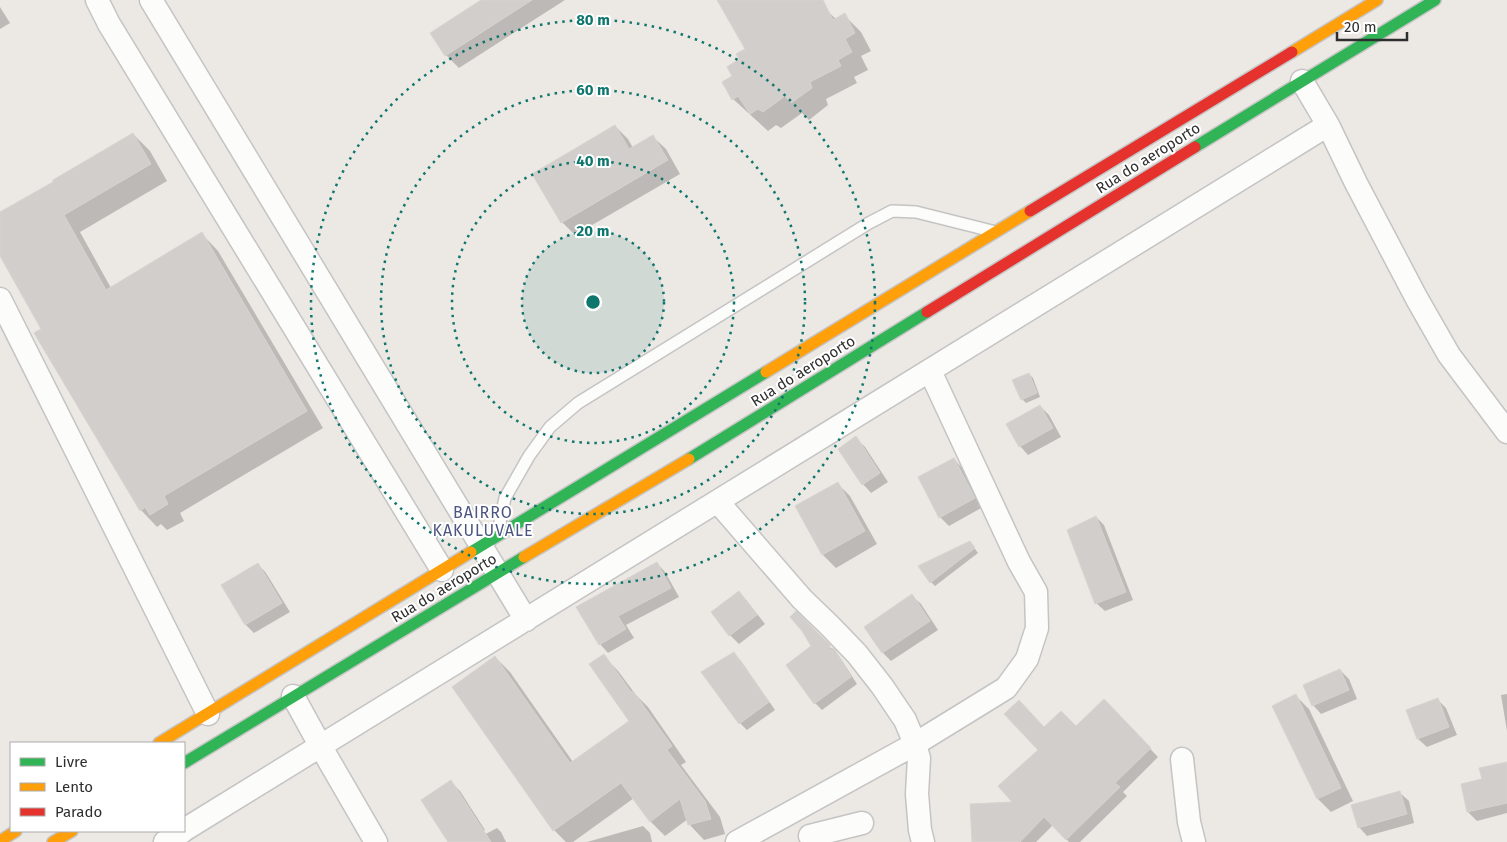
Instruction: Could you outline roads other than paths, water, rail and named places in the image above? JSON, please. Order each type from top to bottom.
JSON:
[{"type":"main road","name":"Rua do aeroporto","points":[[161,742],[1377,0]]},
{"type":"main road","name":"Rua do aeroporto","points":[[185,761],[666,473],[1435,0]]},
{"type":"main road","points":[[0,841],[14,832]]},
{"type":"main road","points":[[54,842],[70,832]]},
{"type":"street","points":[[97,0],[109,24],[442,570]]},
{"type":"street","points":[[151,0],[489,541],[497,573],[526,620]]},
{"type":"street","points":[[1302,81],[1328,125],[1378,224],[1449,355],[1507,432]]},
{"type":"street","points":[[185,830],[1328,125]]},
{"type":"street","points":[[0,299],[208,714]]},
{"type":"street","points":[[737,842],[915,744],[1006,688],[1027,659],[1036,628],[1036,592],[1019,562],[930,371]]},
{"type":"street","points":[[718,502],[788,584],[862,660],[904,720],[915,744],[918,758],[917,794],[923,842]]},
{"type":"street","points":[[293,696],[376,842]]},
{"type":"street","points":[[1182,759],[1189,822],[1194,842]]},
{"type":"street","points":[[814,842],[810,836],[862,823]]},
{"type":"street","points":[[165,842],[181,832]]},
{"type":"lane","points":[[489,541],[505,498],[529,456],[550,427],[578,403],[868,222],[892,211],[916,212],[996,232]]},
{"type":"district","name":"BAIRRO KAKULUVALE","points":[[483,521]]}]
